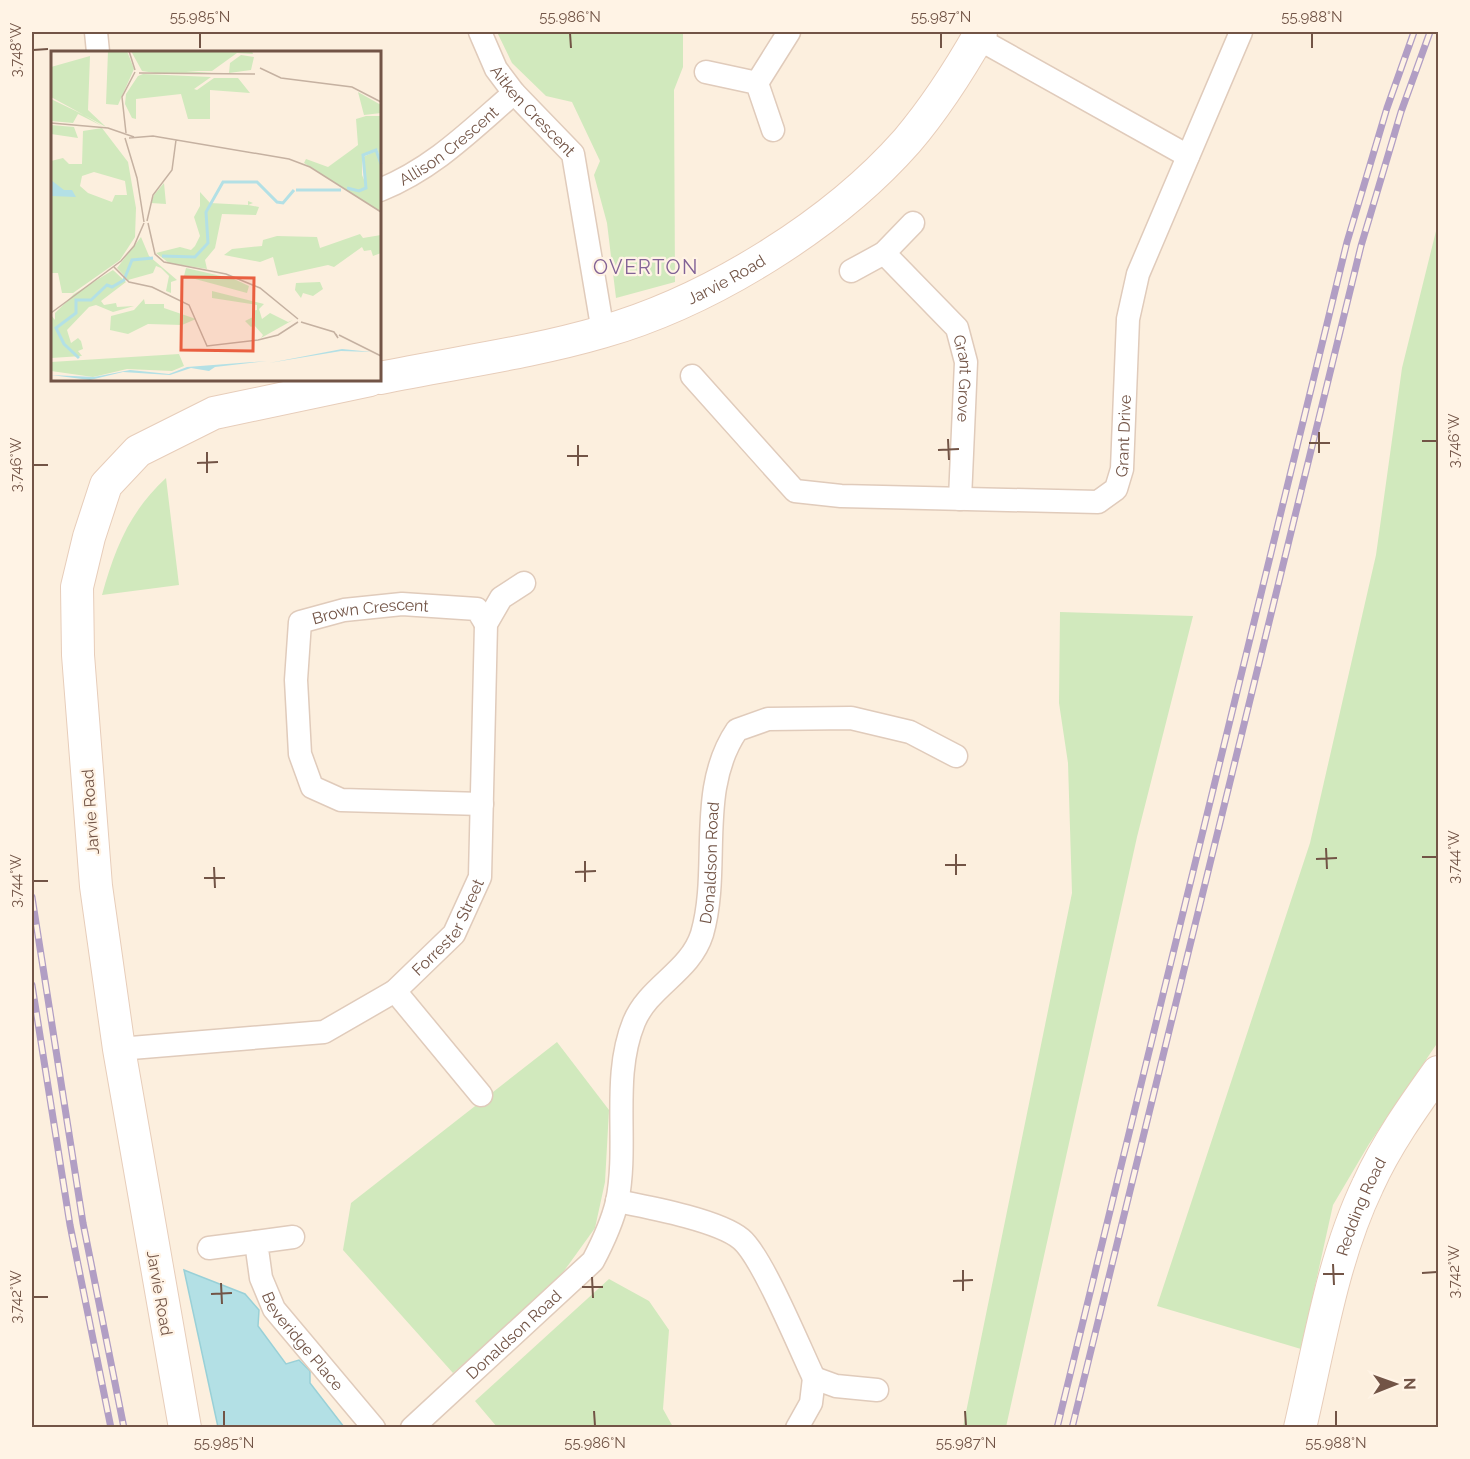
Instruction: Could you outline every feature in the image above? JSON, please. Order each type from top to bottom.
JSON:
[{"type":"street","points":[[96,32],[98,51]]},
{"type":"street","name":"Aitken Crescent","points":[[480,32],[496,69],[514,93],[573,153],[603,332]]},
{"type":"street","points":[[757,83],[789,32]]},
{"type":"street","name":"Grant Drive","points":[[692,376],[795,491],[841,496],[1098,502],[1116,489],[1122,469],[1128,320],[1138,274],[1241,32]]},
{"type":"street","points":[[979,35],[1188,156]]},
{"type":"street","name":"Jarvie Road","points":[[381,378],[603,332],[648,316],[728,280],[832,212],[907,141],[944,91],[979,35]]},
{"type":"street","points":[[706,72],[757,83]]},
{"type":"street","points":[[757,83],[773,130]]},
{"type":"street","name":"Allison Crescent","points":[[381,190],[411,177],[514,93]]},
{"type":"street","points":[[851,271],[884,253],[913,223]]},
{"type":"street","name":"Grant Grove","points":[[884,253],[957,328],[966,362],[960,499]]},
{"type":"street","name":"Jarvie Road","points":[[185,1428],[119,1049],[96,886],[78,655],[77,587],[89,537],[106,485],[138,451],[214,413],[365,381]]},
{"type":"street","name":"Forrester Street","points":[[119,1049],[324,1032],[395,991],[454,934],[480,877],[486,624],[501,598],[524,583]]},
{"type":"street","name":"Brown Crescent","points":[[482,804],[341,800],[312,787],[300,754],[296,680],[300,622],[344,610],[402,604],[477,609],[486,624]]},
{"type":"street","name":"Donaldson Road","points":[[412,1428],[593,1261],[608,1232],[617,1201],[624,1058],[634,1022],[648,996],[692,955],[702,934],[707,908],[714,791],[723,756],[737,730],[768,719],[851,718],[910,732],[956,756]]},
{"type":"street","points":[[395,991],[481,1095]]},
{"type":"street","name":"Redding Road","points":[[1300,1428],[1339,1261],[1368,1184],[1413,1108],[1438,1072]]},
{"type":"street","points":[[617,1201],[707,1223],[741,1239],[754,1257],[814,1377],[811,1403],[797,1428]]},
{"type":"street","points":[[209,1248],[293,1237]]},
{"type":"street","name":"Beveridge Place","points":[[256,1242],[261,1278],[274,1309],[374,1428]]},
{"type":"street","points":[[814,1377],[836,1386],[877,1390]]},
{"type":"green space","points":[[497,32],[683,32],[683,67],[674,90],[675,282],[616,298],[607,223],[594,175],[600,161],[572,102],[546,96],[512,63]]},
{"type":"green space","points":[[1438,223],[1438,1042],[1369,1144],[1333,1205],[1301,1349],[1157,1306],[1310,843],[1376,555],[1402,368]]},
{"type":"green space","points":[[166,478],[179,585],[102,595],[125,531],[153,491]]},
{"type":"green space","points":[[1060,612],[1193,616],[1137,837],[1006,1427],[963,1427],[1072,893],[1068,763],[1059,703]]},
{"type":"green space","points":[[557,1042],[609,1110],[605,1182],[595,1228],[564,1271],[528,1308],[453,1373],[343,1250],[351,1203]]},
{"type":"green space","points":[[609,1279],[649,1301],[669,1330],[663,1409],[673,1427],[497,1427],[475,1401]]},
{"type":"water","points":[[184,1270],[245,1294],[259,1310],[258,1326],[286,1364],[299,1360],[310,1371],[310,1383],[344,1427],[218,1427]]},
{"type":"railway","points":[[1057,1428],[1347,242],[1387,108],[1414,32]]},
{"type":"railway","points":[[1072,1428],[1361,246],[1401,112],[1430,32]]},
{"type":"railway","points":[[32,897],[83,1223],[124,1428]]},
{"type":"railway","points":[[32,985],[70,1225],[111,1428]]},
{"type":"district","name":"OVERTON","points":[[646,267]]}]
